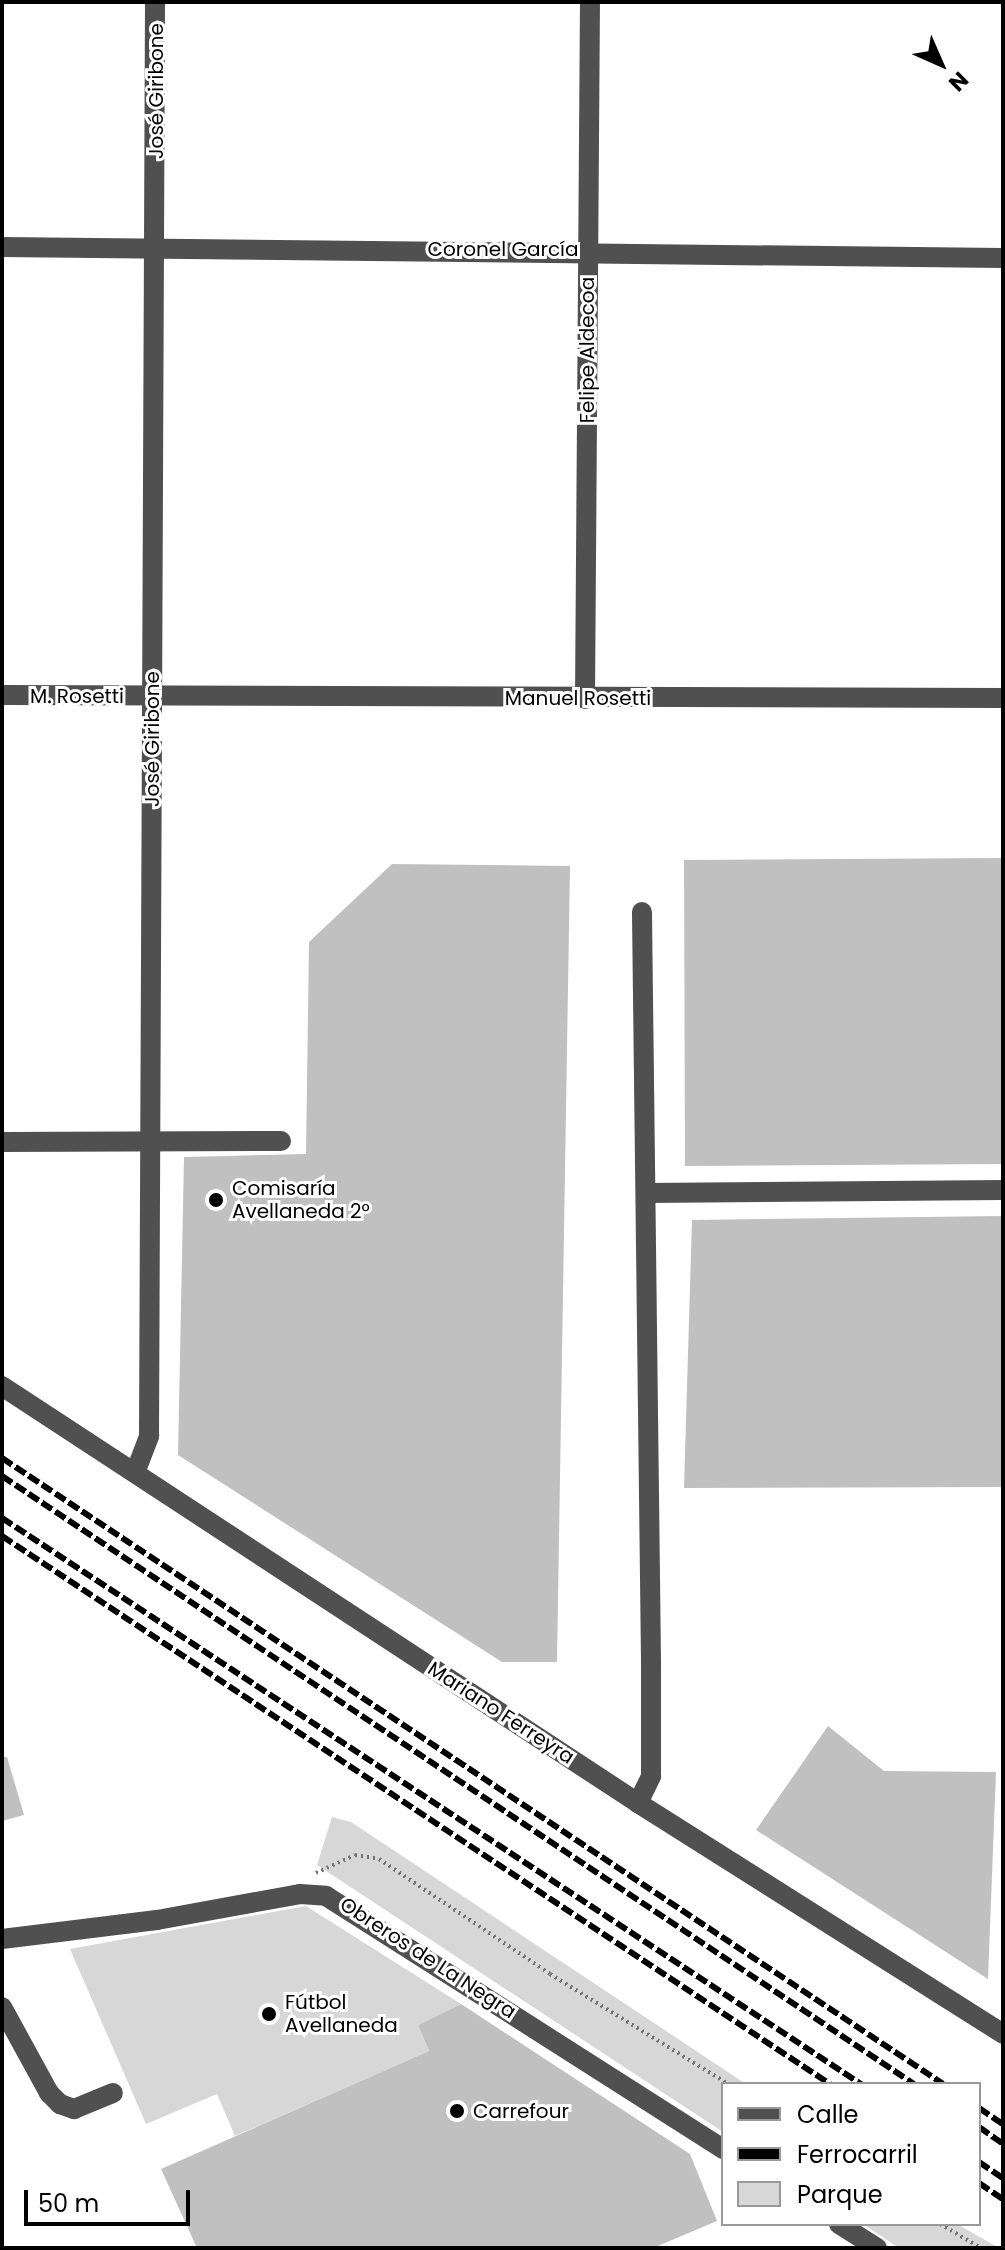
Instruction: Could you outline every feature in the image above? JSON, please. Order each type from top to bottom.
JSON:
[{"type":"street","name":"José Giribone","points":[[135,1473],[149,1436],[155,2]]},
{"type":"street","name":"Felipe Aldecoa","points":[[585,699],[590,2]]},
{"type":"street","name":"Coronel García","points":[[2,247],[588,250],[1003,258]]},
{"type":"street","name":"M. Rosetti","points":[[2,695],[152,696]]},
{"type":"street","name":"Manuel Rosetti","points":[[152,696],[1003,698]]},
{"type":"street","points":[[638,1803],[651,1776],[642,912]]},
{"type":"street","points":[[2,1142],[150,1144],[281,1141]]},
{"type":"street","points":[[647,1193],[1003,1190]]},
{"type":"street","name":"Mariano Ferreyra","points":[[2,1386],[638,1803],[1003,2034]]},
{"type":"street","name":"Obreros de La Negra","points":[[2,1939],[300,1894],[326,1896],[721,2148]]},
{"type":"street","points":[[2,2007],[49,2093],[60,2104],[74,2109],[113,2093]]},
{"type":"street","points":[[842,2226],[877,2248]]},
{"type":"path","points":[[943,2226],[981,2248]]},
{"type":"green space","points":[[332,1817],[351,1822],[743,2082],[721,2082],[721,2131],[317,1865]]},
{"type":"green space","name":"Fútbol Avellaneda","points":[[306,1906],[461,2004],[418,2025],[429,2051],[235,2136],[217,2094],[146,2124],[70,1949]]},
{"type":"green space","points":[[866,2226],[960,2226],[999,2248],[899,2248]]},
{"type":"building","points":[[1003,858],[1003,1164],[685,1166],[684,860]]},
{"type":"building","points":[[392,864],[570,866],[557,1662],[502,1662],[178,1455],[184,1157],[306,1154],[309,942]]},
{"type":"building","points":[[1003,1216],[1003,1487],[684,1488],[692,1220]]},
{"type":"building","points":[[828,1726],[884,1771],[996,1772],[988,1979],[756,1830]]},
{"type":"building","points":[[2,1757],[7,1757],[24,1815],[2,1821]]},
{"type":"building","name":"Carrefour","points":[[461,2004],[690,2154],[717,2221],[653,2248],[197,2248],[161,2169],[429,2051],[418,2025]]},
{"type":"railway","points":[[2,1458],[940,2082]]},
{"type":"railway","points":[[2,1476],[911,2082]]},
{"type":"railway","points":[[2,1518],[858,2082]]},
{"type":"railway","points":[[2,1536],[827,2082]]},
{"type":"railway","points":[[981,2109],[1003,2124]]},
{"type":"railway","points":[[981,2128],[1003,2144]]},
{"type":"railway","points":[[981,2163],[1003,2178]]},
{"type":"railway","points":[[981,2184],[1003,2199]]},
{"type":"place","name":"Comisaría Avellaneda 2°","points":[[216,1200]]},
{"type":"place","name":"Fútbol Avellaneda","points":[[269,2014]]},
{"type":"place","name":"Carrefour","points":[[457,2111]]}]
